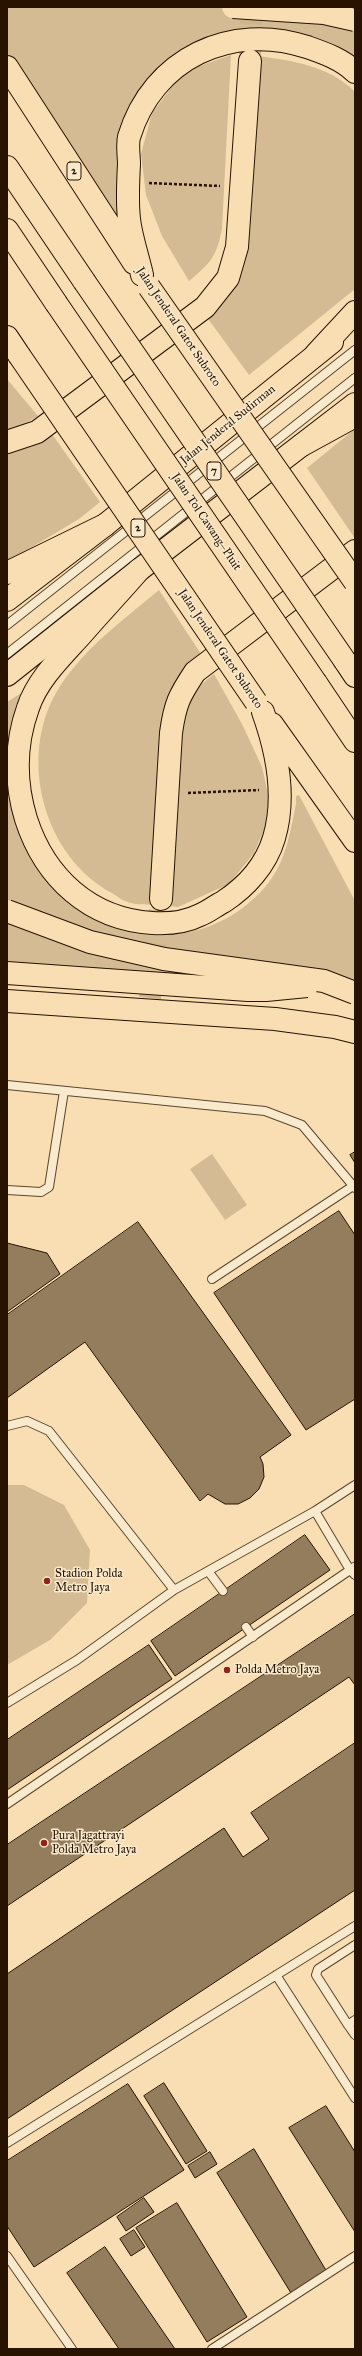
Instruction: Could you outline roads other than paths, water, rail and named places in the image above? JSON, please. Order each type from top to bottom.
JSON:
[{"type":"main road","points":[[233,7],[324,13],[355,20]]},
{"type":"main road","points":[[146,281],[129,219],[129,138],[144,104],[154,87],[175,65],[202,50],[228,43],[266,38],[295,43],[321,52],[347,64],[355,72]]},
{"type":"main road","points":[[7,442],[37,432],[205,307],[228,278],[237,247],[250,61]]},
{"type":"main road","name":"Jalan Jenderal Gatot Subroto","points":[[7,68],[146,281],[355,582]]},
{"type":"main road","name":"7","points":[[7,167],[350,669]]},
{"type":"main road","name":"Jalan Tol Cawang–Pluit","points":[[7,230],[355,741]]},
{"type":"main road","points":[[316,354],[355,312]]},
{"type":"main road","name":"Jalan Jenderal Sudirman","points":[[7,600],[105,525],[355,324]]},
{"type":"main road","name":"Jalan Jenderal Gatot Subroto","points":[[12,346],[260,707],[355,840]]},
{"type":"main road","points":[[7,675],[139,570],[355,404]]},
{"type":"main road","points":[[302,445],[355,416]]},
{"type":"main road","points":[[7,574],[105,525]]},
{"type":"main road","points":[[161,899],[169,793],[171,733],[175,707],[195,672],[355,550]]},
{"type":"main road","points":[[139,570],[49,671],[28,706],[19,740],[17,771],[22,807],[32,837],[53,872],[81,900],[108,915],[138,922],[167,924],[199,916],[234,895],[259,870],[274,840],[279,814],[279,790],[274,751],[260,707]]},
{"type":"main road","points":[[7,911],[90,942],[164,958],[324,981],[355,993]]},
{"type":"main road","points":[[7,973],[266,990],[338,982],[355,978]]},
{"type":"main road","points":[[132,1010],[146,1005],[150,998]]},
{"type":"main road","points":[[7,1000],[275,1019],[335,1027],[355,1032]]},
{"type":"lane","points":[[7,626],[355,350]]},
{"type":"lane","points":[[7,654],[355,378]]},
{"type":"lane","points":[[7,1085],[265,1111],[302,1125],[354,1187],[212,1279]]},
{"type":"lane","points":[[7,1190],[41,1192],[49,1187],[64,1091]]},
{"type":"lane","points":[[7,1426],[27,1421],[49,1432],[174,1590]]},
{"type":"lane","points":[[7,1703],[77,1660],[174,1590],[315,1511],[355,1485]]},
{"type":"lane","points":[[7,1804],[353,1571],[315,1511]]},
{"type":"lane","points":[[208,1571],[223,1591]]},
{"type":"lane","points":[[246,1627],[253,1637]]},
{"type":"lane","points":[[7,2143],[355,1926]]},
{"type":"lane","points":[[355,1945],[318,1969],[316,1975],[355,2035]]},
{"type":"lane","points":[[276,1975],[355,2098]]},
{"type":"lane","points":[[348,2025],[355,2020]]},
{"type":"lane","points":[[7,2256],[72,2349]]},
{"type":"lane","points":[[212,2349],[355,2256]]},
{"type":"tunnel","points":[[250,57],[252,7]]},
{"type":"tunnel","points":[[150,998],[161,899]]},
{"type":"place","name":"Stadion Polda Metro Jaya","points":[[47,1581]]},
{"type":"place","name":"Polda Metro Jaya","points":[[227,1670]]},
{"type":"place","name":"Pura Jagattrayi Polda Metro Jaya","points":[[44,1843]]}]
